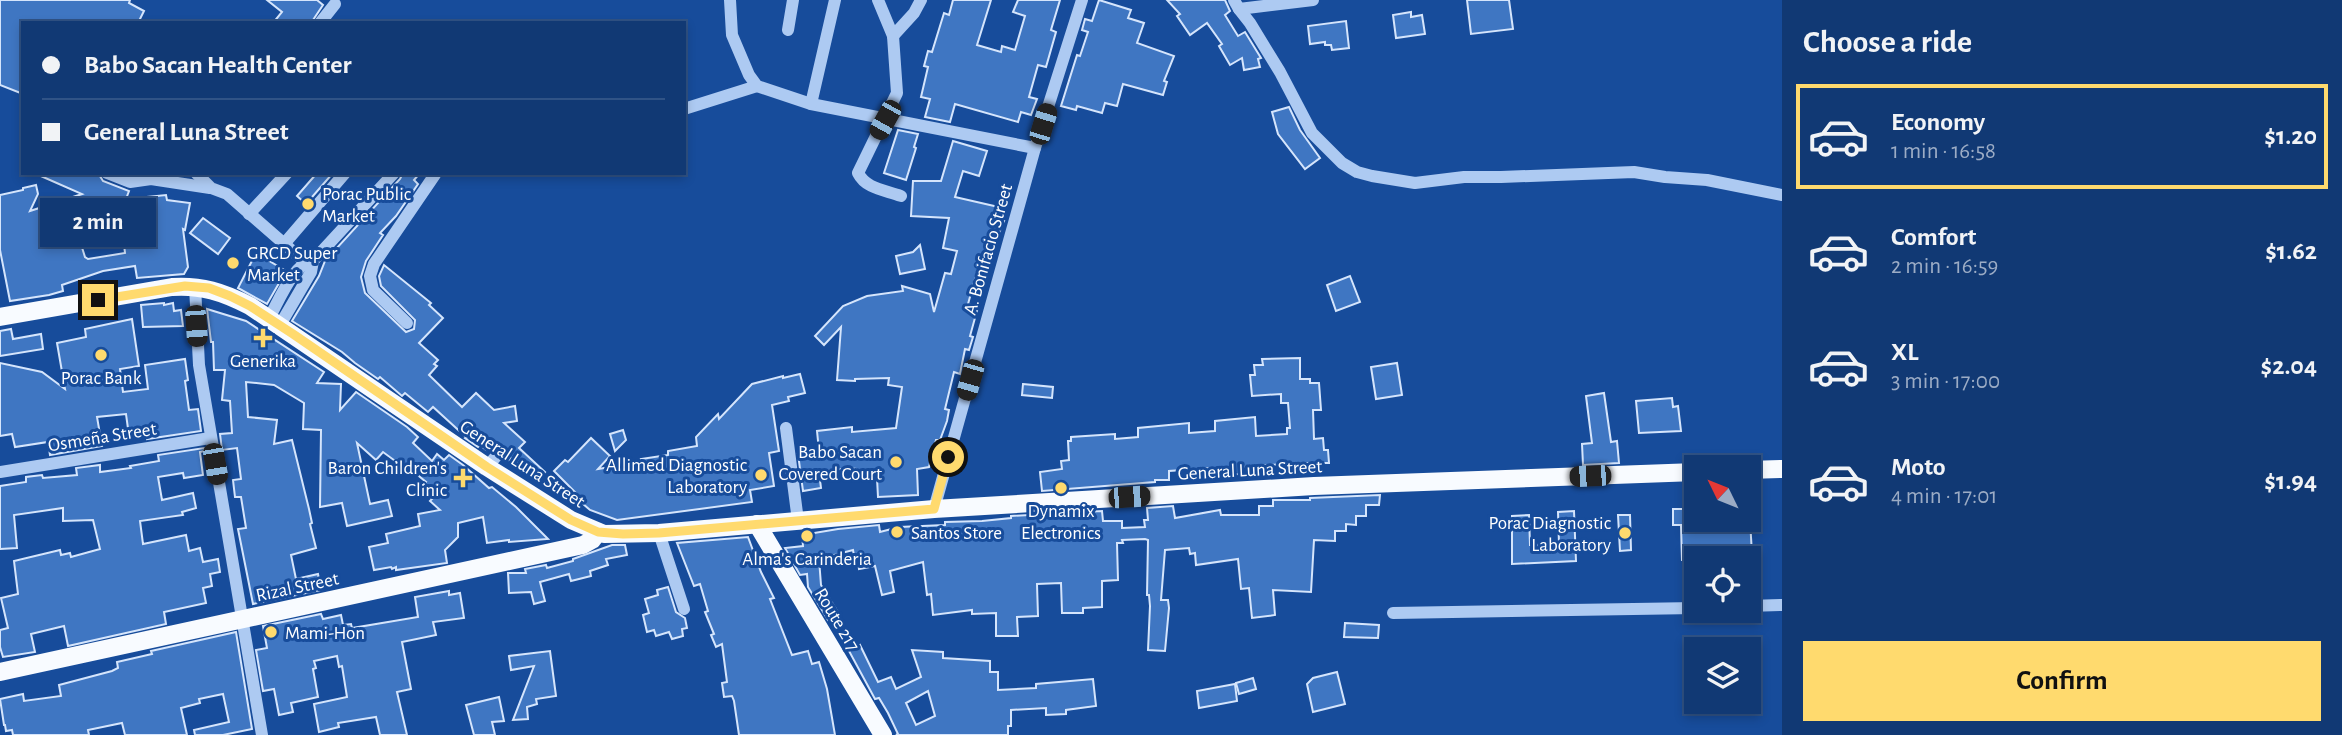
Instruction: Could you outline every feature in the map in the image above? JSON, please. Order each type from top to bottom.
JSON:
[{"type":"main road","name":"General Luna Street","points":[[0,317],[172,287],[209,288],[230,296],[274,322],[493,460],[571,520],[598,532],[659,533],[934,509],[1314,486],[1684,472]]},
{"type":"main road","points":[[1761,470],[1782,469]]},
{"type":"main road","name":"Route 217","points":[[757,524],[883,735]]},
{"type":"main road","name":"Rizal Street","points":[[0,672],[583,545],[592,540],[598,532]]},
{"type":"street","points":[[730,0],[732,35],[749,75],[757,86],[811,104],[1035,148]]},
{"type":"street","points":[[788,30],[793,0]]},
{"type":"street","points":[[811,104],[835,0]]},
{"type":"street","points":[[878,0],[893,36],[897,93],[858,173],[869,186],[901,196]]},
{"type":"street","points":[[893,36],[914,13],[921,0]]},
{"type":"street","name":"A. Bonifacio Street","points":[[934,509],[1035,148],[1082,0]]},
{"type":"street","points":[[1237,4],[1313,0]]},
{"type":"street","points":[[322,21],[335,4]]},
{"type":"street","points":[[1237,4],[1280,72],[1312,133],[1342,163],[1357,172],[1415,183],[1464,177],[1634,172],[1707,180],[1782,195]]},
{"type":"street","points":[[686,108],[757,86]]},
{"type":"street","points":[[112,175],[130,182],[151,179],[211,188],[227,194],[284,244],[309,262],[311,272],[274,322]]},
{"type":"street","points":[[198,175],[211,188]]},
{"type":"street","points":[[249,214],[285,175]]},
{"type":"street","points":[[284,244],[343,175]]},
{"type":"street","points":[[309,262],[392,175]]},
{"type":"street","points":[[407,323],[373,289],[370,276],[374,264],[435,175]]},
{"type":"street","points":[[195,286],[199,365],[262,735]]},
{"type":"street","points":[[786,428],[798,521]]},
{"type":"street","name":"Osmeña Street","points":[[0,472],[210,438]]},
{"type":"street","points":[[659,533],[684,609]]},
{"type":"street","points":[[1761,606],[1782,605]]},
{"type":"street","points":[[1393,613],[1684,608]]},
{"type":"building","points":[[0,0],[130,0],[129,3],[144,11],[139,21],[21,21],[21,93],[0,85]]},
{"type":"building","points":[[267,0],[317,0],[323,5],[312,21],[275,21],[282,12]]},
{"type":"building","points":[[953,0],[991,0],[977,45],[1001,52],[1002,46],[1015,50],[1025,16],[1013,12],[1018,0],[1060,0],[1051,30],[1056,32],[1046,67],[1038,65],[1029,97],[1037,99],[1031,115],[1021,112],[1018,122],[955,104],[950,122],[925,117],[930,99],[921,97],[928,67],[924,66],[928,51],[932,52],[944,13],[949,15]]},
{"type":"building","points":[[1099,0],[1131,10],[1128,18],[1144,23],[1137,43],[1174,56],[1164,81],[1167,82],[1163,95],[1123,84],[1117,106],[1105,103],[1102,113],[1077,106],[1076,110],[1061,106],[1077,55],[1080,56],[1088,32],[1082,30],[1085,19],[1092,21]]},
{"type":"building","points":[[1167,0],[1225,0],[1230,11],[1225,15],[1238,36],[1245,32],[1261,58],[1258,59],[1260,67],[1244,70],[1242,58],[1230,65],[1219,46],[1222,44],[1207,23],[1190,35],[1177,16],[1180,14]]},
{"type":"building","points":[[1467,0],[1509,0],[1513,29],[1471,34]]},
{"type":"building","points":[[1411,12],[1411,17],[1422,15],[1425,34],[1396,38],[1393,15]]},
{"type":"building","points":[[1346,21],[1349,48],[1332,50],[1331,45],[1325,45],[1325,42],[1310,44],[1308,26]]},
{"type":"building","points":[[1289,107],[1300,130],[1320,158],[1305,169],[1278,134],[1272,112]]},
{"type":"building","points":[[898,130],[918,134],[906,180],[884,173]]},
{"type":"building","points":[[953,141],[987,151],[979,176],[963,171],[955,197],[1003,208],[1000,220],[1004,221],[993,247],[984,281],[975,279],[968,304],[978,307],[970,336],[973,337],[969,350],[965,349],[960,374],[954,372],[945,409],[949,410],[947,421],[940,440],[936,440],[929,467],[917,469],[918,495],[878,497],[877,478],[857,480],[856,469],[848,468],[819,472],[821,488],[803,491],[798,454],[819,451],[817,431],[852,427],[852,432],[896,428],[902,387],[888,385],[889,378],[837,380],[841,327],[824,345],[815,336],[843,306],[867,296],[903,291],[902,286],[930,294],[934,312],[945,273],[951,274],[957,251],[943,248],[949,218],[911,216],[913,181],[941,181]]},
{"type":"building","points":[[39,175],[99,175],[103,181],[129,191],[126,199],[166,195],[167,200],[190,203],[185,230],[183,229],[188,267],[184,274],[137,278],[135,266],[103,271],[62,285],[63,291],[10,301],[0,250],[0,195],[36,185],[38,194],[30,211],[82,194]],"holes":[[[117,219],[118,228],[122,228],[125,253],[88,259],[74,222]]]},
{"type":"building","points":[[315,175],[331,175],[306,204],[297,196]]},
{"type":"building","points":[[402,175],[418,175],[414,180],[418,184],[396,216],[380,233],[383,235],[366,261],[361,277],[365,293],[406,332],[414,329],[415,320],[381,286],[379,276],[384,265],[431,303],[429,305],[443,318],[419,343],[438,360],[434,364],[437,366],[429,375],[462,407],[476,393],[494,410],[515,406],[517,421],[504,423],[525,442],[519,448],[545,472],[537,481],[511,458],[509,460],[506,457],[503,447],[492,444],[486,450],[480,445],[478,447],[433,407],[428,412],[405,393],[402,396],[380,377],[378,379],[342,352],[292,321],[325,261]]},
{"type":"building","points":[[203,218],[230,238],[218,254],[190,233]]},
{"type":"building","points":[[920,245],[925,269],[900,274],[896,256],[913,252]]},
{"type":"building","points":[[256,253],[286,271],[267,304],[238,288]]},
{"type":"building","points":[[1350,276],[1360,302],[1336,311],[1327,285]]},
{"type":"building","points":[[173,303],[174,311],[181,310],[183,326],[143,327],[141,305]]},
{"type":"building","points":[[207,309],[246,321],[324,372],[317,383],[341,384],[340,410],[356,392],[407,427],[418,437],[413,443],[432,461],[437,454],[444,460],[449,455],[516,507],[548,539],[487,543],[483,517],[458,523],[458,537],[445,550],[447,563],[374,570],[369,547],[388,543],[386,534],[420,526],[418,514],[440,510],[421,488],[426,482],[383,452],[376,460],[357,443],[370,504],[388,500],[392,516],[347,526],[342,503],[320,507],[321,430],[303,429],[304,403],[274,385],[246,382],[248,417],[277,420],[274,444],[292,440],[316,548],[291,555],[296,579],[318,574],[321,590],[253,604],[238,529],[246,528],[241,497],[235,497],[233,480],[241,479],[237,448],[222,450],[220,434],[232,433],[230,401],[222,400],[225,370],[214,370],[213,342]]},
{"type":"building","points":[[132,319],[139,366],[120,369],[123,392],[148,389],[145,365],[185,359],[189,410],[198,409],[201,431],[147,439],[146,434],[129,436],[126,414],[97,417],[102,446],[50,455],[48,442],[15,447],[12,434],[0,436],[0,363],[42,372],[65,389],[57,343],[86,337],[85,329]]},
{"type":"building","points":[[11,329],[13,339],[41,334],[43,349],[0,356],[0,331]]},
{"type":"building","points":[[1300,358],[1300,379],[1319,383],[1321,410],[1313,410],[1314,439],[1323,438],[1329,463],[1239,467],[1239,474],[1218,475],[1218,471],[1211,471],[1211,468],[1169,471],[1169,480],[1042,491],[1040,472],[1062,469],[1061,461],[1069,460],[1068,441],[1071,441],[1071,437],[1115,434],[1115,439],[1138,437],[1138,428],[1189,423],[1189,433],[1215,431],[1215,421],[1255,417],[1256,436],[1287,434],[1287,428],[1290,428],[1288,403],[1281,403],[1281,394],[1252,396],[1250,375],[1255,375],[1254,365],[1263,365],[1262,359]]},
{"type":"building","points":[[1397,363],[1402,395],[1376,399],[1371,367]]},
{"type":"building","points":[[800,374],[805,393],[772,405],[779,451],[769,453],[774,486],[750,490],[752,502],[617,520],[590,510],[574,496],[577,494],[554,471],[565,460],[568,462],[591,438],[610,456],[598,469],[642,462],[641,459],[668,455],[668,451],[697,446],[696,437],[718,414],[719,419],[752,384]]},
{"type":"building","points":[[1023,384],[1053,387],[1052,398],[1022,395]]},
{"type":"building","points":[[1604,393],[1611,442],[1617,441],[1619,463],[1583,465],[1582,444],[1592,443],[1586,396]]},
{"type":"building","points":[[1672,398],[1673,407],[1678,406],[1681,431],[1639,433],[1636,401]]},
{"type":"building","points":[[623,430],[626,440],[615,451],[610,434]]},
{"type":"building","points":[[204,448],[205,451],[200,452],[203,475],[184,478],[183,473],[158,477],[162,500],[193,493],[196,508],[182,512],[183,515],[140,521],[143,544],[186,535],[189,551],[200,548],[203,562],[218,559],[220,572],[210,574],[212,586],[203,588],[206,603],[164,612],[166,624],[68,646],[64,626],[31,634],[35,652],[3,657],[0,630],[8,628],[1,598],[18,594],[14,561],[60,550],[61,555],[70,553],[71,557],[100,549],[93,520],[63,521],[63,508],[14,515],[17,548],[0,549],[0,486],[26,482],[26,477],[77,475],[76,468],[100,465],[100,472],[131,468],[130,466],[159,461],[158,455]]},
{"type":"building","points":[[1380,495],[1379,505],[1366,505],[1366,516],[1356,516],[1356,525],[1346,524],[1346,531],[1335,531],[1335,541],[1314,540],[1311,592],[1273,590],[1275,615],[1252,618],[1249,588],[1241,589],[1238,559],[1196,565],[1195,553],[1190,554],[1189,548],[1165,550],[1161,600],[1168,600],[1169,608],[1165,651],[1148,650],[1150,606],[1147,595],[1148,540],[1145,539],[1122,540],[1123,543],[1117,543],[1118,580],[1102,581],[1102,607],[1083,608],[1083,613],[1062,613],[1061,583],[1037,584],[1038,616],[1017,617],[1018,636],[996,636],[996,613],[972,614],[972,610],[933,615],[931,594],[927,595],[923,562],[890,571],[894,592],[882,595],[875,566],[859,569],[853,550],[819,559],[821,585],[839,614],[828,620],[808,587],[807,574],[800,575],[785,548],[803,546],[802,535],[879,525],[880,532],[899,527],[945,525],[945,522],[1102,511],[1103,521],[1122,521],[1122,528],[1145,527],[1144,520],[1148,520],[1147,508],[1173,506],[1175,518],[1220,510],[1221,515],[1259,515],[1259,506],[1273,506],[1273,500]]},
{"type":"building","points":[[1673,509],[1684,509],[1684,532],[1751,532],[1752,546],[1684,546],[1682,560],[1681,525],[1673,525]]},
{"type":"building","points":[[1574,511],[1576,561],[1512,564],[1512,516],[1529,515],[1530,545],[1559,544],[1558,512]]},
{"type":"building","name":"Porac Diagnostic Laboratory","points":[[1618,515],[1630,515],[1631,550],[1620,551]]},
{"type":"building","points":[[748,537],[774,598],[770,599],[792,655],[808,651],[812,664],[819,662],[835,735],[739,735],[734,701],[732,696],[724,697],[722,683],[727,682],[722,644],[716,647],[700,584],[694,586],[677,543]]},
{"type":"building","points":[[612,545],[625,545],[627,555],[606,559],[608,565],[590,571],[591,576],[571,581],[569,574],[540,582],[545,601],[534,604],[531,592],[509,593],[508,573],[526,573],[525,569],[546,565],[547,568],[573,561]]},
{"type":"building","points":[[668,587],[676,612],[685,618],[687,628],[682,629],[683,636],[672,639],[669,632],[656,636],[654,630],[647,632],[643,615],[649,613],[645,599],[658,595],[657,590]]},
{"type":"building","points":[[449,591],[449,595],[460,593],[464,618],[433,622],[436,635],[402,642],[411,689],[397,692],[407,735],[380,735],[376,717],[338,723],[339,727],[319,732],[314,704],[347,697],[342,666],[339,667],[337,656],[314,661],[318,697],[291,703],[293,712],[279,715],[274,689],[263,691],[256,650],[267,648],[263,626],[321,614],[323,619],[341,615],[343,625],[351,624],[352,628],[418,617],[415,597]]},
{"type":"building","points":[[1345,623],[1379,625],[1378,638],[1344,637]]},
{"type":"building","points":[[236,632],[252,729],[223,735],[195,735],[194,730],[229,722],[223,694],[199,699],[200,703],[181,708],[187,735],[125,735],[122,723],[88,730],[89,735],[13,735],[12,730],[6,731],[0,699],[23,694],[24,701],[61,696],[59,685],[112,671],[118,668],[117,662],[152,654],[151,651]]},
{"type":"building","points":[[860,645],[878,682],[891,677],[896,689],[921,677],[912,650],[943,652],[943,658],[990,661],[990,672],[998,672],[998,690],[1036,688],[1036,684],[1093,679],[1096,706],[1066,710],[1066,714],[1046,715],[1046,708],[1011,710],[1008,735],[896,735],[898,734],[888,713],[879,698],[875,699],[849,651]],"holes":[[[928,691],[935,716],[916,725],[906,703]]]},
{"type":"building","points":[[550,651],[556,696],[536,699],[537,704],[527,707],[528,719],[513,720],[534,666],[511,670],[509,656]]},
{"type":"building","points":[[1337,672],[1345,704],[1313,712],[1307,684],[1313,678]]},
{"type":"building","points":[[1253,678],[1256,689],[1239,694],[1236,683]]},
{"type":"building","points":[[1235,684],[1237,701],[1199,708],[1197,691]]},
{"type":"building","points":[[499,697],[504,721],[492,722],[495,735],[474,735],[466,705]]},
{"type":"place","name":"Porac Public Market","points":[[308,204]]},
{"type":"place","name":"GRCD Super Market","points":[[233,263]]},
{"type":"place","name":"Generika","points":[[263,338]]},
{"type":"place","name":"Porac Bank","points":[[101,355]]},
{"type":"place","name":"Babo Sacan Covered Court","points":[[896,462]]},
{"type":"place","name":"Allimed Diagnostic Laboratory","points":[[761,475]]},
{"type":"place","name":"Baron Children's Clinic","points":[[463,478]]},
{"type":"place","name":"Dynamix Electronics","points":[[1061,488]]},
{"type":"place","name":"Santos Store","points":[[897,532]]},
{"type":"place","name":"Porac Diagnostic Laboratory","points":[[1625,533]]},
{"type":"place","name":"Alma's Carinderia","points":[[807,536]]},
{"type":"place","name":"Mami-Hon","points":[[271,632]]},
{"type":"route","points":[[98,300],[185,286],[209,288],[230,296],[293,334],[487,467],[571,520],[604,534],[659,533],[934,509],[948,457]]}]
